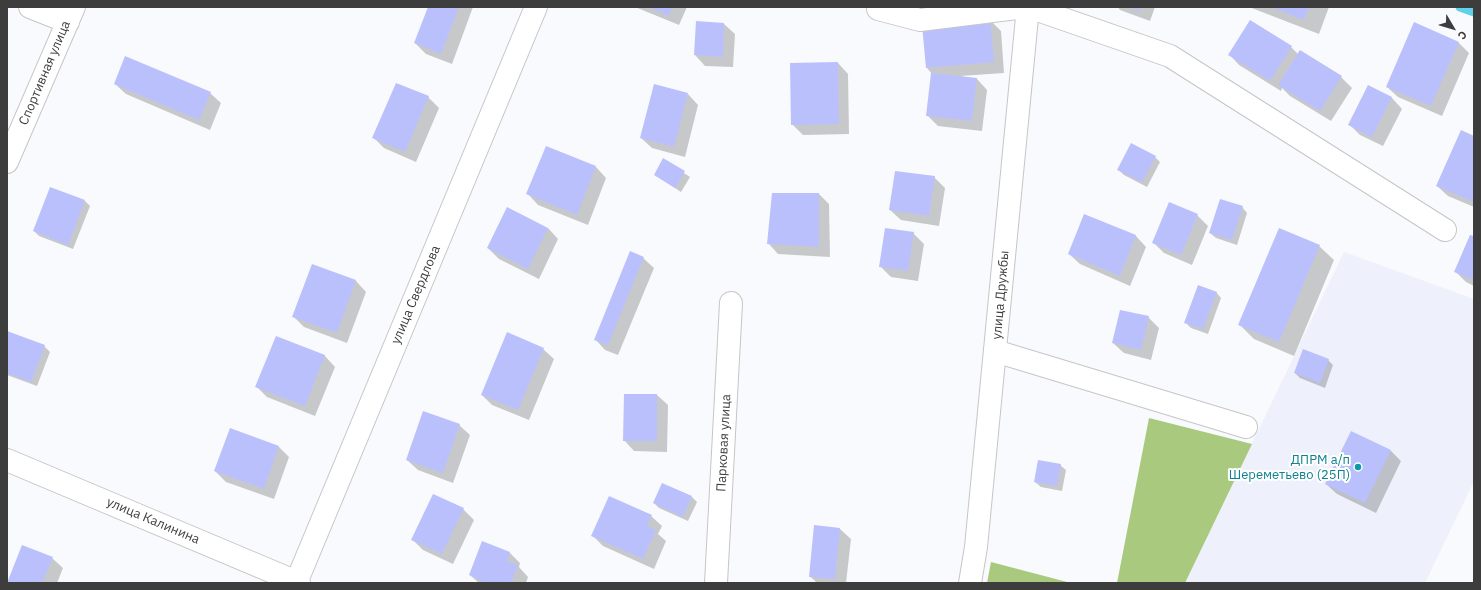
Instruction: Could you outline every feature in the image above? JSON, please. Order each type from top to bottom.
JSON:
[{"type":"street","points":[[30,7],[71,14]]},
{"type":"street","name":"улица Свердлова","points":[[298,583],[536,7]]},
{"type":"street","points":[[878,9],[920,20],[1028,7],[1170,56],[1445,230]]},
{"type":"street","name":"улица Дружбы","points":[[970,583],[976,547],[1028,7]]},
{"type":"street","name":"Спортивная улица","points":[[7,162],[71,14]]},
{"type":"street","name":"Парковая улица","points":[[716,583],[732,303]]},
{"type":"street","points":[[995,351],[1246,426]]},
{"type":"street","name":"улица Калинина","points":[[7,460],[298,583]]},
{"type":"shaded area","points":[[1344,252],[1474,299],[1474,481],[1425,583],[1185,583]]},
{"type":"green space","points":[[1149,418],[1252,444],[1185,583],[1117,583]]},
{"type":"green space","points":[[991,562],[1071,583],[987,583]]},
{"type":"building","points":[[428,7],[459,7],[441,54],[414,43]]},
{"type":"building","points":[[648,7],[672,7],[669,16]]},
{"type":"building","points":[[1129,7],[1141,7],[1139,11]]},
{"type":"building","points":[[1270,7],[1309,7],[1304,20]]},
{"type":"building","points":[[990,19],[994,62],[926,68],[922,25]]},
{"type":"building","points":[[1250,20],[1292,46],[1270,81],[1228,55]]},
{"type":"building","points":[[696,21],[724,23],[723,57],[694,55]]},
{"type":"building","points":[[1414,22],[1459,42],[1431,106],[1386,87]]},
{"type":"building","points":[[1300,50],[1342,76],[1320,111],[1278,85]]},
{"type":"building","points":[[125,56],[211,92],[199,120],[114,84]]},
{"type":"building","points":[[838,62],[839,124],[791,125],[790,63]]},
{"type":"building","points":[[931,73],[977,78],[972,121],[926,116]]},
{"type":"building","points":[[396,83],[429,96],[405,152],[372,138]]},
{"type":"building","points":[[654,84],[688,93],[674,147],[640,138]]},
{"type":"building","points":[[1368,85],[1392,97],[1372,137],[1348,125]]},
{"type":"building","points":[[1461,130],[1474,136],[1474,202],[1436,186]]},
{"type":"building","points":[[1131,143],[1156,156],[1142,182],[1117,170]]},
{"type":"building","points":[[546,146],[596,166],[577,215],[526,194]]},
{"type":"building","points":[[663,158],[685,171],[675,188],[654,175]]},
{"type":"building","points":[[895,171],[935,176],[929,216],[889,210]]},
{"type":"building","points":[[50,187],[85,200],[68,245],[33,231]]},
{"type":"building","points":[[772,193],[819,193],[819,247],[767,244]]},
{"type":"building","points":[[1220,199],[1243,206],[1232,240],[1209,233]]},
{"type":"building","points":[[1169,202],[1198,214],[1181,255],[1152,243]]},
{"type":"building","points":[[507,207],[548,228],[528,269],[487,248]]},
{"type":"building","points":[[1084,214],[1136,235],[1120,276],[1068,254]]},
{"type":"building","points":[[885,228],[914,232],[908,271],[879,267]]},
{"type":"building","points":[[1279,228],[1320,245],[1279,342],[1238,325]]},
{"type":"building","points":[[1470,235],[1474,236],[1474,280],[1454,272]]},
{"type":"building","points":[[630,251],[644,257],[608,345],[594,340]]},
{"type":"building","points":[[312,264],[356,280],[337,333],[292,317]]},
{"type":"building","points":[[1198,285],[1217,292],[1203,329],[1184,323]]},
{"type":"building","points":[[1120,310],[1149,316],[1141,350],[1112,343]]},
{"type":"building","points":[[7,331],[45,345],[31,382],[7,373]]},
{"type":"building","points":[[507,332],[544,348],[518,410],[481,395]]},
{"type":"building","points":[[276,336],[325,355],[305,406],[255,387]]},
{"type":"building","points":[[1303,349],[1329,359],[1320,383],[1294,373]]},
{"type":"building","points":[[624,394],[657,394],[657,441],[623,441]]},
{"type":"building","points":[[423,411],[460,424],[443,473],[406,460]]},
{"type":"building","points":[[230,428],[279,446],[264,489],[214,471]]},
{"type":"building","name":"ДПРМ а/п Шереметьево (25П)","points":[[1351,431],[1391,450],[1365,503],[1325,484]]},
{"type":"building","points":[[1038,460],[1061,464],[1057,486],[1034,482]]},
{"type":"building","points":[[662,483],[692,496],[683,517],[653,503]]},
{"type":"building","points":[[433,494],[464,508],[442,554],[411,540]]},
{"type":"building","points":[[609,496],[652,515],[647,526],[656,530],[643,559],[591,536]]},
{"type":"building","points":[[814,525],[840,528],[835,579],[809,577]]},
{"type":"building","points":[[482,541],[510,552],[507,561],[518,565],[511,583],[486,583],[469,575]]},
{"type":"building","points":[[22,545],[53,557],[42,583],[7,583]]},
{"type":"waterway","points":[[1460,7],[1474,12]]},
{"type":"place","name":"ДПРМ а/п Шереметьево (25П)","points":[[1358,467]]}]
